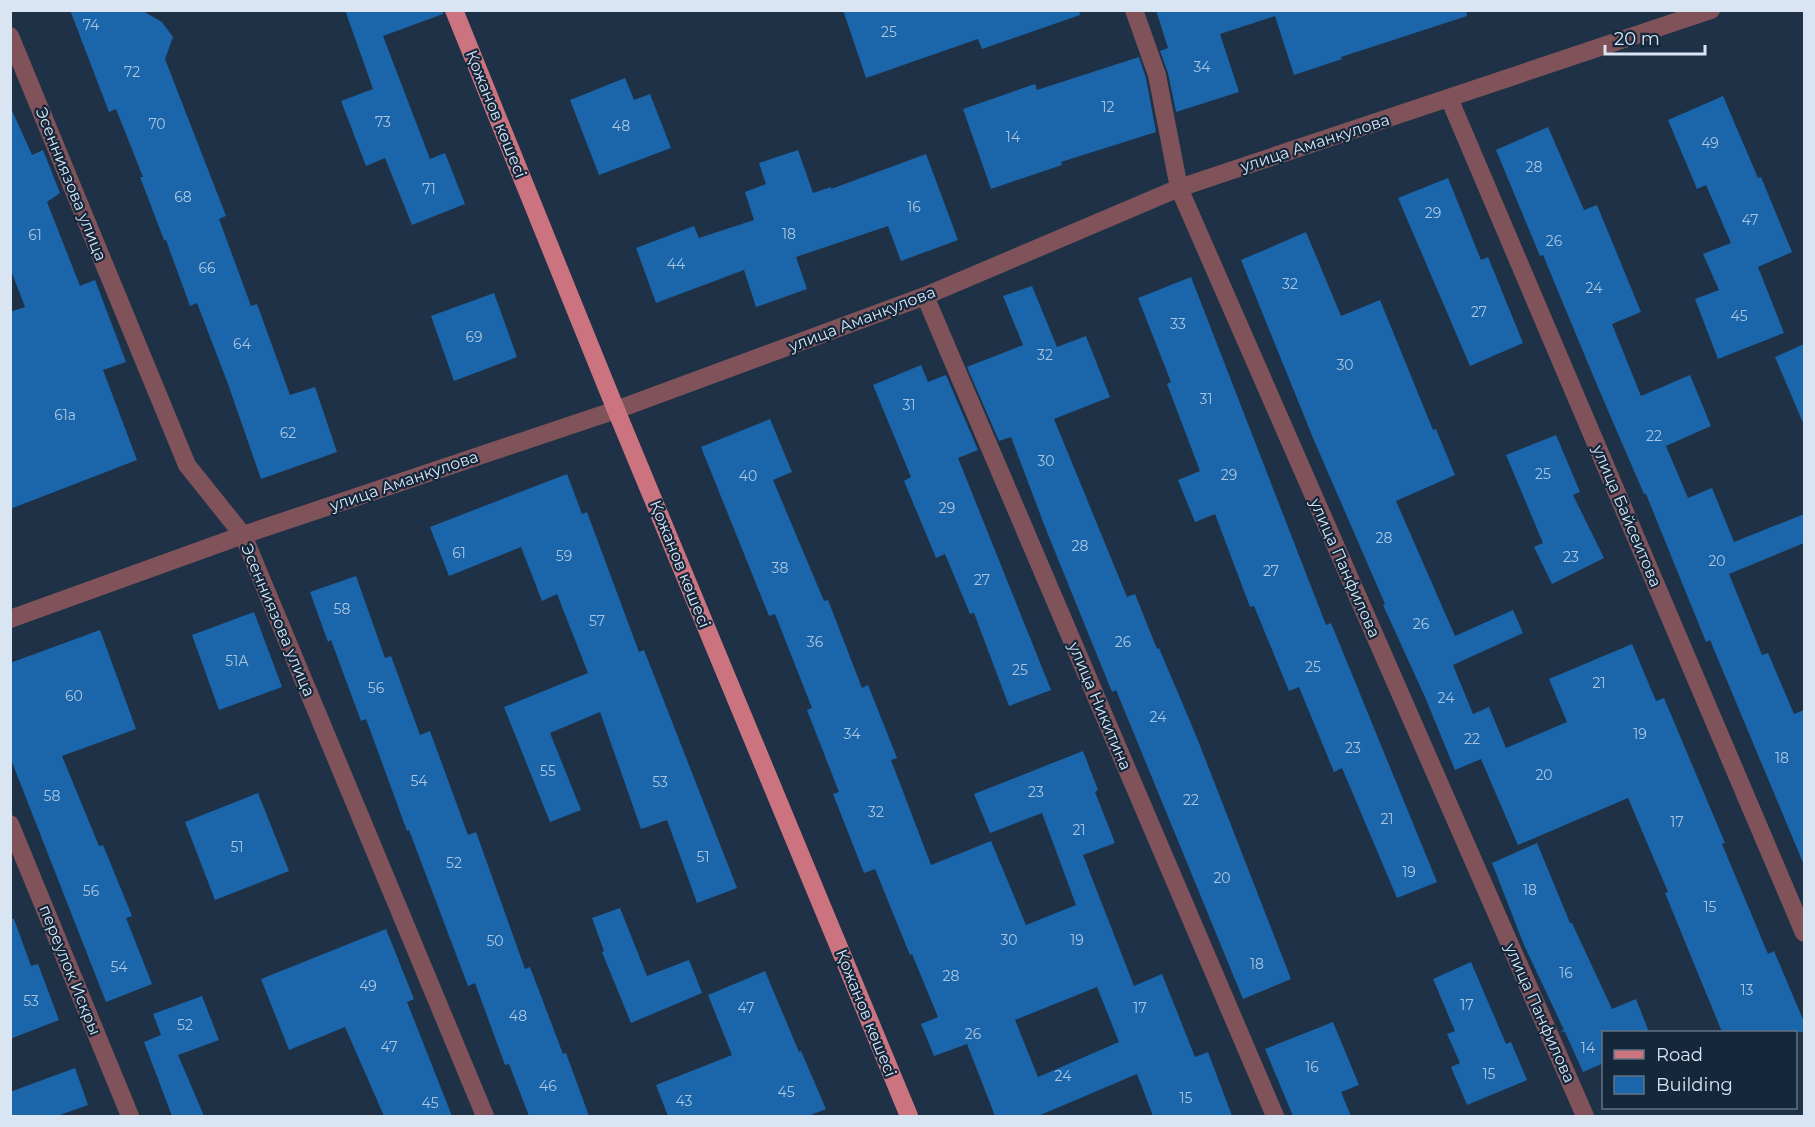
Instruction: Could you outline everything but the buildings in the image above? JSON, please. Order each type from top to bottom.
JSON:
[{"type":"main road","name":"Қожанов көшесі","points":[[454,10],[616,410],[909,1116]]},
{"type":"street","name":"улица Панфилова","points":[[1134,10],[1157,75],[1179,188],[1585,1116]]},
{"type":"street","name":"улица Аманкулова","points":[[10,619],[243,535],[616,410],[925,296],[1179,188],[1711,10]]},
{"type":"street","name":"Эсенниязова улица","points":[[10,36],[187,465],[243,535],[485,1116]]},
{"type":"street","name":"улица Байсеитова","points":[[1449,98],[1804,933]]},
{"type":"street","name":"улица Никитина","points":[[925,296],[1275,1116]]},
{"type":"street","name":"переулок Искры","points":[[10,824],[130,1116]]}]
